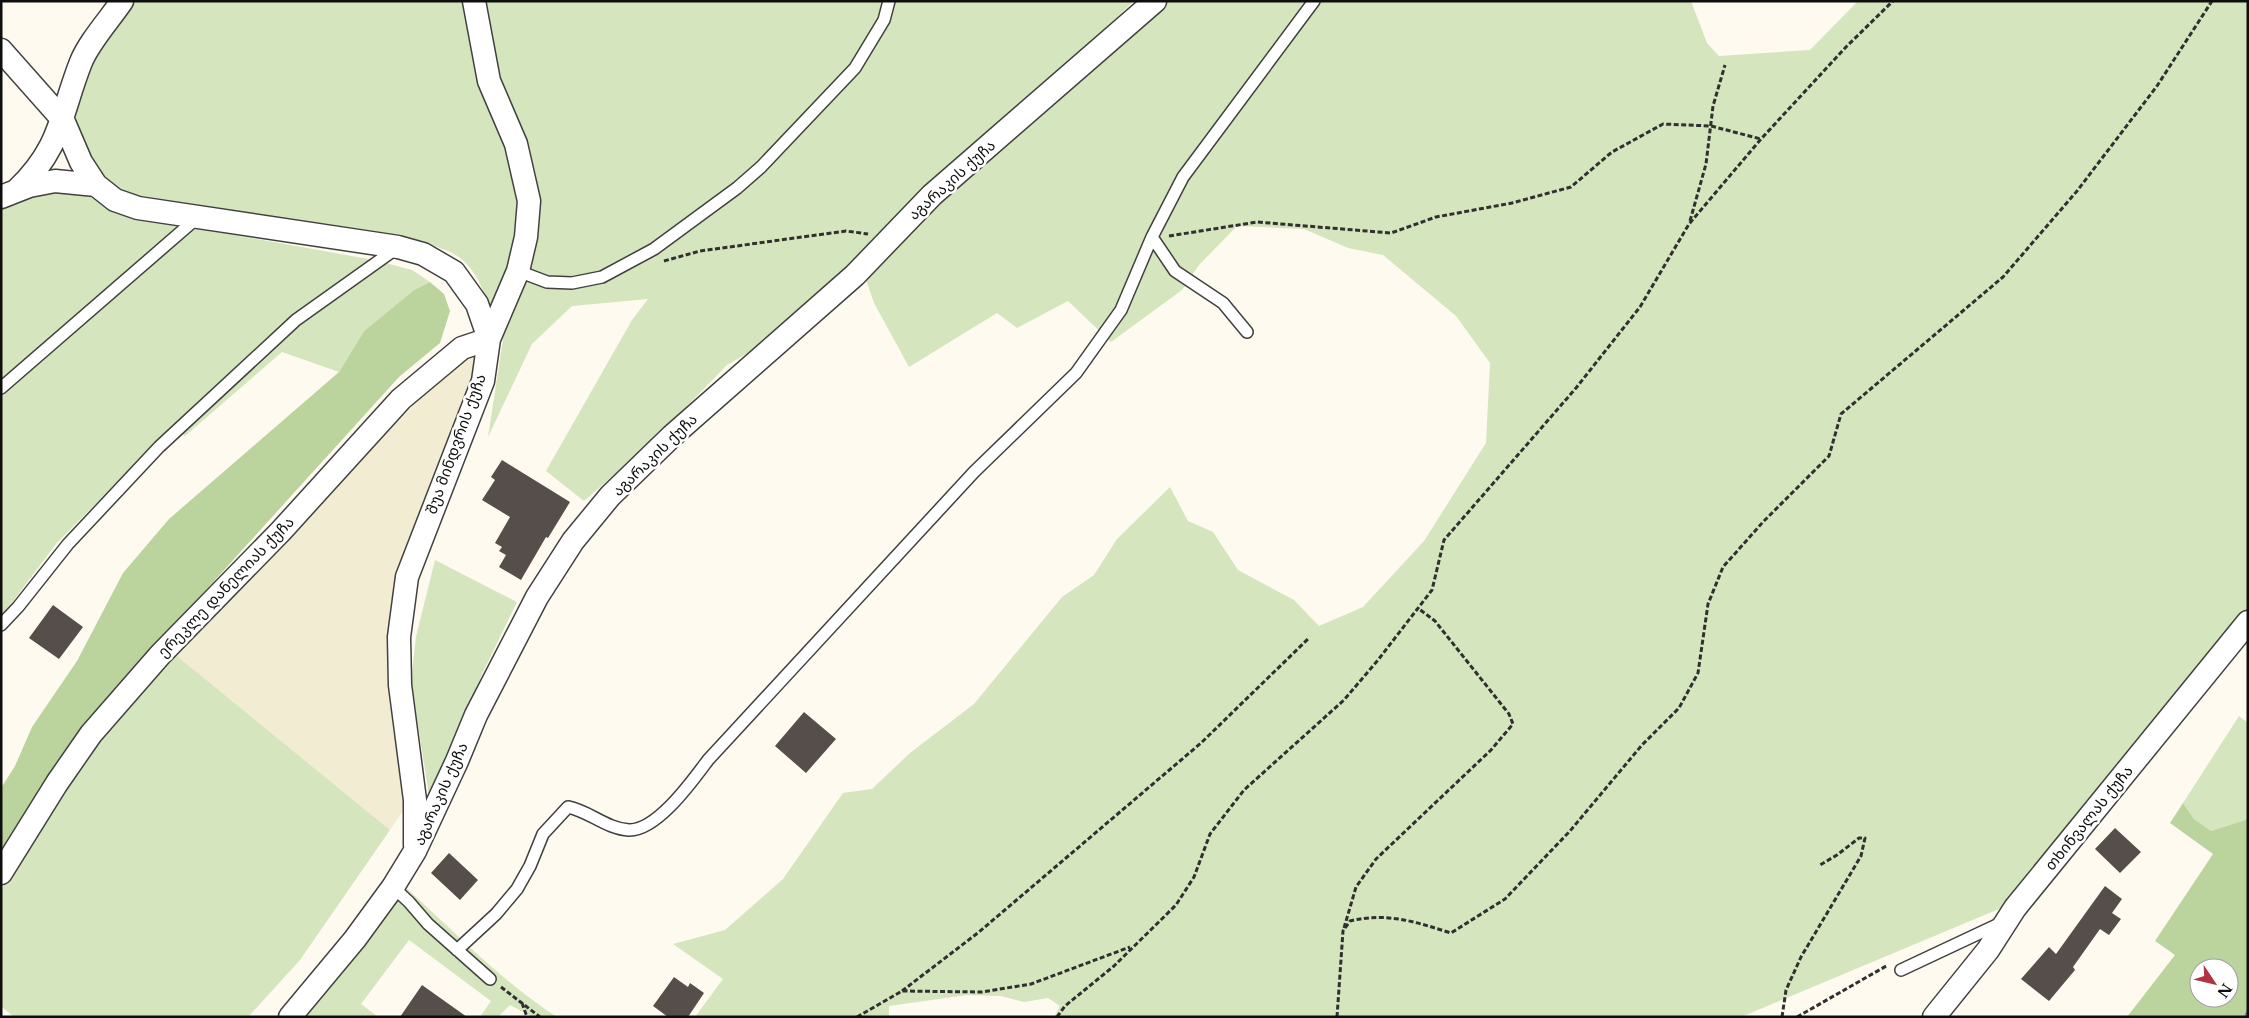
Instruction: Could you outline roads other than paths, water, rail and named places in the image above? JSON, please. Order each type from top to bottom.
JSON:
[{"type":"street","points":[[9,194],[43,161],[63,120],[82,60],[122,1]]},
{"type":"street","points":[[474,1],[490,81],[516,144],[529,201],[526,237],[518,271],[489,339]]},
{"type":"street","name":"აგარაკის ქუჩა","points":[[290,1017],[355,938],[393,887],[415,851],[495,676],[537,596],[573,541],[610,496],[672,436],[855,275],[932,195],[1155,1]]},
{"type":"street","points":[[1,50],[63,120],[81,162],[96,185]]},
{"type":"street","points":[[9,194],[28,186],[55,180],[96,185]]},
{"type":"street","name":"შუა მინდვრის ქუჩა","points":[[96,185],[115,200],[138,208],[398,247],[423,254],[454,272],[477,304],[489,339],[482,380],[407,577],[399,637],[400,685],[415,800],[415,851]]},
{"type":"street","name":"ერეკლე დანელიას ქუჩა","points":[[1,873],[57,782],[91,734],[160,655],[282,531],[401,399],[462,348],[489,339]]},
{"type":"street","name":"თხინვალას ქუჩა","points":[[1934,1017],[1988,950],[2007,920],[2248,622]]},
{"type":"lane","points":[[518,271],[547,282],[572,283],[602,277],[654,249],[737,188],[855,68],[884,20],[889,1]]},
{"type":"lane","points":[[457,950],[496,914],[516,889],[530,866],[543,834],[568,806],[582,809],[605,823],[630,830],[646,825],[680,796],[708,760],[974,472],[1076,373],[1121,310],[1152,237],[1183,177],[1314,1]]},
{"type":"lane","points":[[1,388],[198,217]]},
{"type":"lane","points":[[1152,237],[1175,271],[1223,303],[1247,332]]},
{"type":"lane","points":[[1,625],[18,607],[68,544],[160,447],[296,320],[398,247]]},
{"type":"lane","points":[[393,887],[428,924],[490,979]]},
{"type":"lane","points":[[1901,970],[2007,920]]}]
